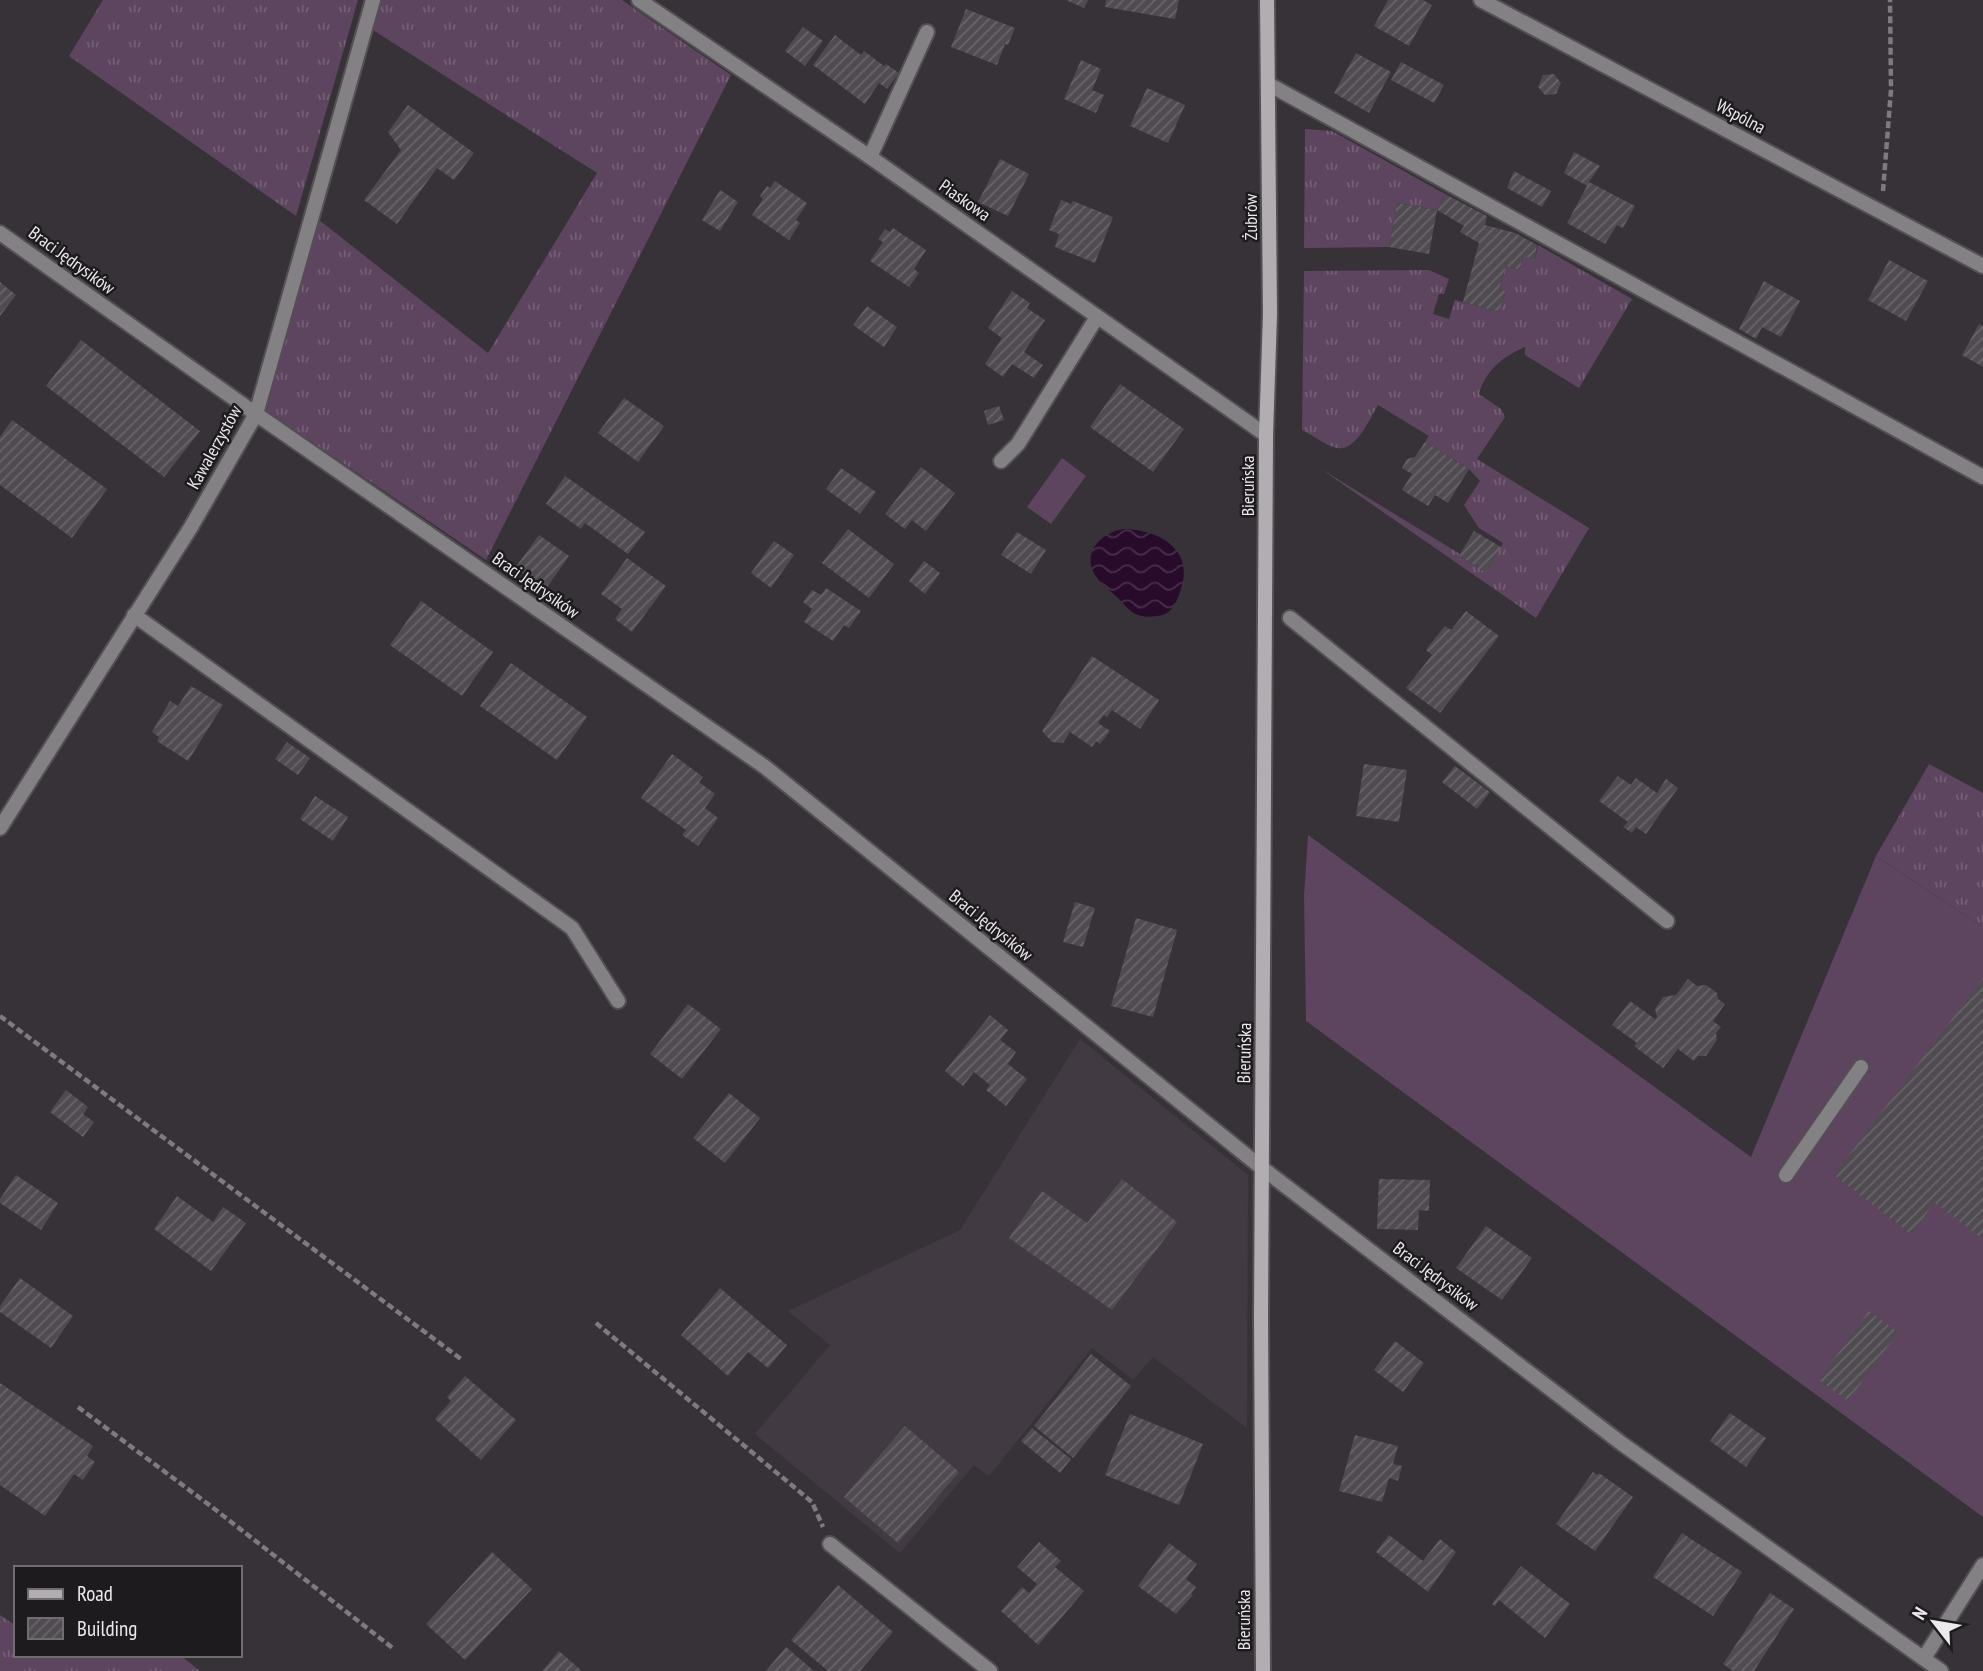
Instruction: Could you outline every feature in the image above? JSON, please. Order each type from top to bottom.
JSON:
[{"type":"main road","name":"Żubrów","points":[[1266,435],[1270,314],[1267,0]]},
{"type":"main road","name":"Bieruńska","points":[[1263,1671],[1262,1168],[1266,435]]},
{"type":"street","name":"Kawalerzystów","points":[[0,828],[191,527],[256,414],[373,0]]},
{"type":"street","name":"Piaskowa","points":[[639,0],[1266,435]]},
{"type":"street","name":"Wspólna","points":[[1481,0],[1983,266]]},
{"type":"street","points":[[870,158],[927,32]]},
{"type":"street","points":[[1268,84],[1983,477]]},
{"type":"street","name":"Braci Jędrysików","points":[[0,233],[765,767],[1262,1168],[1621,1443],[1941,1671]]},
{"type":"street","points":[[1001,461],[1018,444],[1097,317]]},
{"type":"street","points":[[134,615],[572,928],[618,1002]]},
{"type":"street","points":[[1290,618],[1667,921]]},
{"type":"street","points":[[1786,1175],[1861,1067]]},
{"type":"street","points":[[830,1544],[990,1671]]},
{"type":"street","points":[[1924,1658],[1983,1565]]},
{"type":"path","points":[[1876,209],[1883,197],[1891,90],[1890,0]]},
{"type":"path","points":[[0,1016],[461,1359]]},
{"type":"path","points":[[596,1323],[812,1502],[830,1544]]},
{"type":"path","points":[[78,1407],[394,1648]]},
{"type":"shaded area","points":[[1080,1039],[1248,1175],[1247,1428],[1153,1357],[1133,1380],[1092,1348],[989,1476],[974,1465],[900,1553],[755,1434],[830,1345],[788,1311],[960,1230]]},
{"type":"green space","points":[[103,0],[358,0],[296,216],[69,56]]},
{"type":"green space","points":[[381,0],[622,0],[731,75],[486,560],[266,411],[319,220],[488,353],[597,173],[373,30]]},
{"type":"green space","points":[[1305,129],[1332,131],[1445,194],[1437,210],[1397,203],[1389,247],[1304,248]]},
{"type":"green space","points":[[1538,245],[1632,299],[1579,388],[1525,355],[1525,347],[1509,355],[1490,371],[1479,394],[1501,409],[1505,417],[1477,459],[1589,528],[1536,618],[1321,469],[1486,572],[1503,543],[1479,528],[1464,505],[1480,481],[1469,469],[1425,442],[1429,436],[1378,405],[1362,433],[1344,448],[1328,445],[1302,430],[1304,271],[1429,270],[1449,279],[1444,294],[1439,294],[1433,314],[1449,319],[1455,300],[1499,312],[1506,291],[1499,289],[1506,266],[1519,270],[1524,256],[1535,259]]},
{"type":"green space","points":[[1062,458],[1086,476],[1051,524],[1027,507]]},
{"type":"green space","points":[[1929,764],[1983,793],[1983,927],[1876,856]]},
{"type":"green space","points":[[1308,835],[1751,1157],[1876,856],[1983,927],[1983,1517],[1306,1021],[1304,896]]},
{"type":"green space","points":[[0,1615],[14,1625],[14,1657],[182,1657],[200,1671],[0,1671]]},
{"type":"water","points":[[1124,529],[1138,530],[1162,539],[1172,545],[1179,554],[1184,578],[1176,602],[1165,614],[1148,617],[1135,614],[1095,575],[1091,558],[1096,544],[1109,534]]},
{"type":"building","points":[[1066,0],[1088,0],[1084,8]]},
{"type":"building","points":[[1106,0],[1179,0],[1175,19],[1105,7]]},
{"type":"building","points":[[1388,0],[1423,0],[1432,5],[1409,46],[1374,26]]},
{"type":"building","points":[[966,9],[1015,28],[997,65],[951,47]]},
{"type":"building","points":[[803,27],[823,41],[805,66],[785,51]]},
{"type":"building","points":[[835,35],[861,55],[864,51],[899,73],[887,89],[879,83],[865,104],[813,65]]},
{"type":"building","points":[[1356,53],[1391,72],[1369,113],[1334,93]]},
{"type":"building","points":[[1081,60],[1101,69],[1092,90],[1104,95],[1096,113],[1064,99]]},
{"type":"building","points":[[1401,62],[1444,85],[1434,103],[1391,80]]},
{"type":"building","points":[[1554,74],[1561,83],[1556,94],[1545,95],[1538,87],[1543,75]]},
{"type":"building","points":[[1147,88],[1185,105],[1168,143],[1130,126]]},
{"type":"building","points":[[408,105],[474,153],[454,180],[437,168],[397,224],[364,200],[401,150],[388,132]]},
{"type":"building","points":[[1574,152],[1600,166],[1589,182],[1635,206],[1623,228],[1617,225],[1605,244],[1567,223],[1587,186],[1564,173]]},
{"type":"building","points":[[1000,159],[1029,174],[1008,216],[978,202]]},
{"type":"building","points":[[1514,171],[1551,191],[1542,207],[1507,188]]},
{"type":"building","points":[[775,181],[807,203],[796,220],[800,223],[789,240],[752,215],[763,199],[760,196],[767,186],[770,188]]},
{"type":"building","points":[[720,190],[738,202],[720,231],[702,220]]},
{"type":"building","points":[[1445,194],[1487,216],[1485,225],[1515,233],[1537,245],[1535,260],[1524,256],[1519,270],[1506,266],[1499,289],[1506,291],[1499,312],[1463,302],[1479,243],[1460,232],[1464,226],[1437,210]]},
{"type":"building","points":[[1061,200],[1071,204],[1073,201],[1113,217],[1095,263],[1055,247],[1059,234],[1049,230]]},
{"type":"building","points":[[1397,203],[1437,210],[1429,254],[1389,247]]},
{"type":"building","points":[[893,228],[926,250],[914,269],[919,273],[909,287],[870,261],[883,242],[878,239],[885,229],[890,232]]},
{"type":"building","points":[[1889,260],[1928,281],[1906,321],[1868,300]]},
{"type":"building","points":[[1764,281],[1800,301],[1781,337],[1762,327],[1756,339],[1739,329]]},
{"type":"building","points":[[0,282],[16,295],[0,316]]},
{"type":"building","points":[[1012,291],[1030,303],[1027,308],[1045,320],[1024,352],[1043,365],[1034,378],[1012,364],[1003,377],[985,364],[1002,338],[988,328]]},
{"type":"building","points":[[867,306],[897,327],[884,347],[853,325]]},
{"type":"building","points":[[1979,324],[1983,326],[1983,367],[1962,355]]},
{"type":"building","points":[[81,340],[200,431],[164,477],[46,386]]},
{"type":"building","points":[[1120,384],[1184,429],[1153,472],[1090,427]]},
{"type":"building","points":[[624,398],[664,426],[638,462],[598,433]]},
{"type":"building","points":[[999,406],[1004,420],[988,425],[984,411]]},
{"type":"building","points":[[12,420],[107,489],[72,538],[0,485],[0,437]]},
{"type":"building","points":[[1425,442],[1469,469],[1448,503],[1435,495],[1428,506],[1402,490],[1412,474],[1402,468],[1407,459],[1415,457]]},
{"type":"building","points":[[921,467],[955,493],[926,531],[912,520],[905,529],[885,514]]},
{"type":"building","points":[[841,468],[876,492],[860,514],[826,489]]},
{"type":"building","points":[[565,476],[645,532],[628,554],[585,523],[581,529],[546,504]]},
{"type":"building","points":[[848,529],[894,564],[869,598],[822,563]]},
{"type":"building","points":[[1474,531],[1501,547],[1486,572],[1459,556]]},
{"type":"building","points":[[1017,532],[1046,550],[1031,574],[1001,555]]},
{"type":"building","points":[[539,535],[569,556],[545,590],[515,568]]},
{"type":"building","points":[[774,541],[794,555],[771,588],[751,573]]},
{"type":"building","points":[[627,558],[666,586],[632,632],[615,619],[622,609],[601,594]]},
{"type":"building","points":[[924,561],[940,573],[925,594],[909,581]]},
{"type":"building","points":[[826,588],[861,611],[849,628],[844,625],[833,641],[804,622],[812,609],[803,602],[812,590],[821,595]]},
{"type":"building","points":[[421,601],[493,652],[462,696],[390,645]]},
{"type":"building","points":[[1466,611],[1499,636],[1440,713],[1406,688],[1432,655],[1426,650],[1435,638],[1445,626],[1451,630]]},
{"type":"building","points":[[1092,656],[1159,700],[1140,729],[1112,710],[1098,723],[1110,731],[1100,744],[1096,741],[1092,747],[1070,732],[1063,743],[1052,742],[1042,731]]},
{"type":"building","points":[[511,663],[587,717],[557,760],[480,706]]},
{"type":"building","points":[[191,686],[223,705],[188,761],[157,741],[159,737],[152,732],[170,701],[178,706]]},
{"type":"building","points":[[287,742],[310,758],[298,775],[275,759]]},
{"type":"building","points":[[672,754],[703,777],[699,782],[715,794],[705,808],[718,818],[698,846],[682,835],[686,830],[641,798]]},
{"type":"building","points":[[1364,764],[1407,770],[1399,822],[1356,816]]},
{"type":"building","points":[[1455,766],[1490,792],[1477,809],[1442,782]]},
{"type":"building","points":[[1618,776],[1631,785],[1636,778],[1657,793],[1666,779],[1678,788],[1646,834],[1636,827],[1632,833],[1623,827],[1628,822],[1599,801]]},
{"type":"building","points":[[315,796],[348,817],[333,841],[300,819]]},
{"type":"building","points":[[1075,902],[1095,908],[1083,947],[1063,942]]},
{"type":"building","points":[[1136,918],[1177,930],[1153,1017],[1111,1006]]},
{"type":"building","points":[[1983,978],[1983,1239],[1934,1202],[1912,1235],[1834,1175]]},
{"type":"building","points":[[1688,979],[1697,986],[1706,985],[1717,993],[1718,999],[1725,1004],[1713,1021],[1721,1027],[1716,1033],[1717,1040],[1706,1056],[1698,1056],[1694,1061],[1678,1049],[1663,1068],[1634,1046],[1637,1043],[1612,1025],[1630,1001],[1655,1019],[1655,1009],[1663,997],[1676,995]]},
{"type":"building","points":[[688,1004],[721,1029],[682,1079],[650,1054]]},
{"type":"building","points":[[990,1015],[1008,1030],[1000,1040],[1016,1052],[1008,1064],[1027,1079],[1006,1106],[986,1090],[990,1085],[974,1072],[963,1086],[945,1071]]},
{"type":"building","points":[[66,1090],[88,1107],[83,1114],[94,1122],[83,1137],[50,1112]]},
{"type":"building","points":[[729,1093],[760,1118],[725,1163],[693,1138]]},
{"type":"building","points":[[16,1175],[58,1203],[41,1230],[0,1203]]},
{"type":"building","points":[[1122,1179],[1177,1222],[1112,1310],[1009,1238],[1042,1191],[1087,1223]]},
{"type":"building","points":[[1379,1179],[1430,1180],[1429,1211],[1419,1210],[1418,1230],[1377,1229]]},
{"type":"building","points":[[177,1196],[213,1222],[223,1207],[246,1223],[211,1271],[154,1229]]},
{"type":"building","points":[[1486,1226],[1532,1258],[1502,1300],[1456,1268]]},
{"type":"building","points":[[20,1278],[73,1316],[51,1348],[0,1312],[0,1306]]},
{"type":"building","points":[[720,1288],[787,1345],[768,1368],[748,1352],[728,1376],[681,1335]]},
{"type":"building","points":[[1869,1311],[1898,1332],[1848,1401],[1819,1380]]},
{"type":"building","points":[[1395,1341],[1424,1363],[1403,1392],[1374,1370]]},
{"type":"building","points":[[1091,1354],[1131,1386],[1073,1458],[1034,1426]]},
{"type":"building","points":[[465,1376],[516,1420],[481,1460],[435,1419],[451,1401],[447,1397]]},
{"type":"building","points":[[0,1383],[93,1446],[87,1456],[95,1462],[83,1480],[74,1474],[45,1516],[0,1485]]},
{"type":"building","points":[[1730,1413],[1766,1438],[1746,1467],[1710,1441]]},
{"type":"building","points":[[1130,1414],[1203,1444],[1179,1505],[1105,1475]]},
{"type":"building","points":[[905,1426],[959,1472],[898,1543],[844,1497]]},
{"type":"building","points":[[1032,1428],[1071,1459],[1060,1473],[1021,1441]]},
{"type":"building","points":[[1355,1435],[1398,1446],[1393,1464],[1402,1466],[1398,1481],[1389,1478],[1382,1502],[1339,1491]]},
{"type":"building","points":[[1593,1472],[1597,1475],[1599,1473],[1633,1497],[1595,1551],[1556,1524]]},
{"type":"building","points":[[1682,1533],[1742,1572],[1713,1616],[1653,1577]]},
{"type":"building","points":[[1389,1535],[1423,1561],[1440,1539],[1456,1552],[1428,1592],[1376,1552]]},
{"type":"building","points":[[1039,1542],[1061,1561],[1055,1567],[1084,1591],[1038,1645],[1001,1611],[1022,1587],[1029,1593],[1037,1584],[1017,1567]]},
{"type":"building","points":[[1169,1543],[1197,1564],[1186,1579],[1196,1587],[1191,1594],[1193,1595],[1176,1614],[1138,1586]]},
{"type":"building","points":[[492,1552],[532,1589],[465,1660],[426,1624]]},
{"type":"building","points":[[1521,1566],[1570,1604],[1545,1638],[1499,1600],[1495,1606],[1492,1604]]},
{"type":"building","points":[[838,1585],[893,1632],[860,1671],[828,1671],[791,1640]]},
{"type":"building","points":[[1770,1593],[1794,1609],[1754,1671],[1733,1671],[1723,1664]]},
{"type":"building","points":[[786,1647],[814,1671],[766,1671]]},
{"type":"building","points":[[559,1651],[582,1671],[542,1671]]}]
